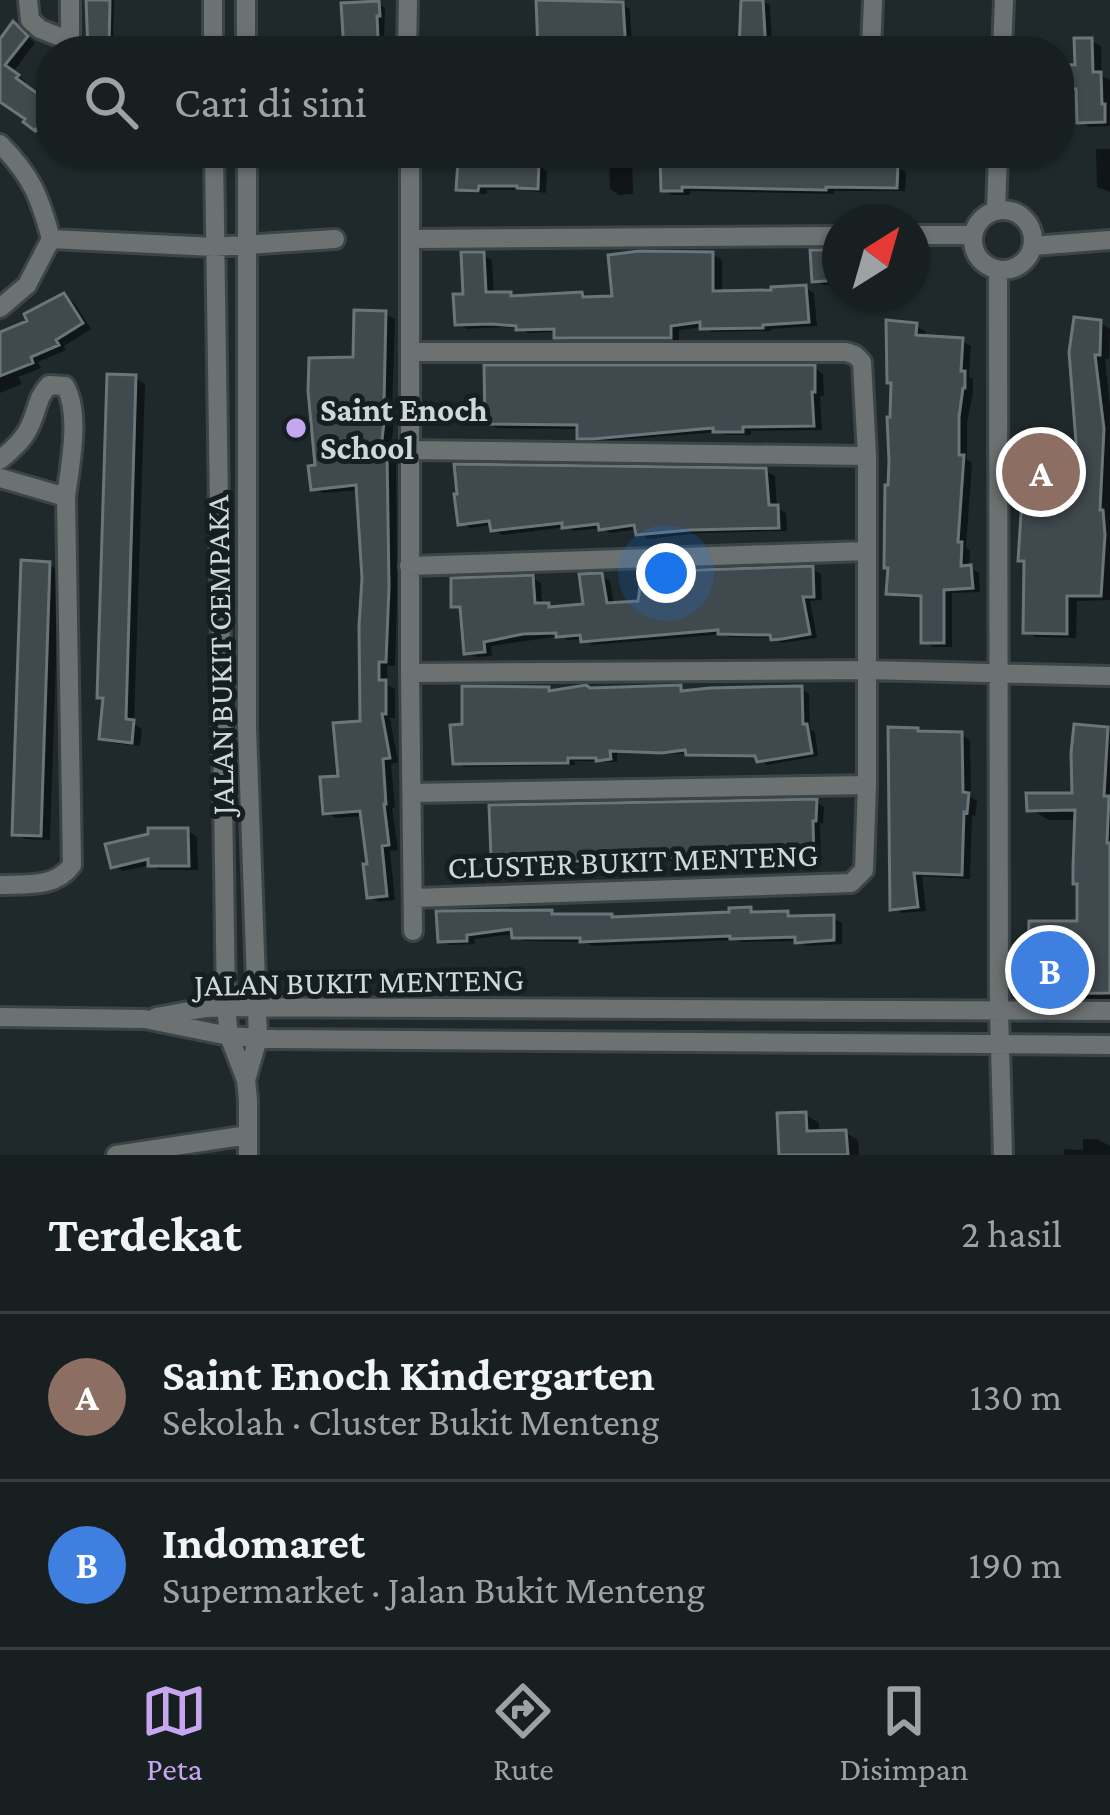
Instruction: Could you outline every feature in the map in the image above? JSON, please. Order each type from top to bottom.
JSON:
[{"type":"street","points":[[28,0],[30,20],[54,36]]},
{"type":"street","points":[[70,0],[70,36]]},
{"type":"street","points":[[213,0],[214,36]]},
{"type":"street","points":[[246,0],[246,36]]},
{"type":"street","points":[[407,36],[408,0]]},
{"type":"street","points":[[872,36],[874,0]]},
{"type":"street","points":[[1003,36],[1004,0]]},
{"type":"street","points":[[0,144],[23,167],[40,198],[51,239],[27,285],[0,308]]},
{"type":"street","points":[[214,168],[226,1007],[229,1036],[245,1080]]},
{"type":"street","name":"JALAN BUKIT CEMPAKA","points":[[247,168],[247,728],[258,1038],[245,1080],[248,1145]]},
{"type":"street","name":"CLUSTER BUKIT MENTENG","points":[[410,168],[413,931]]},
{"type":"street","points":[[996,211],[997,168]]},
{"type":"street","points":[[1008,210],[1028,223],[1033,246],[1021,266],[998,271],[977,258],[972,235],[985,215],[1008,210]]},
{"type":"street","points":[[930,235],[972,235]]},
{"type":"street","points":[[410,239],[822,236]]},
{"type":"street","points":[[51,239],[214,247],[335,239]]},
{"type":"street","points":[[1033,246],[1110,240]]},
{"type":"street","points":[[998,271],[1003,1155]]},
{"type":"street","name":"CLUSTER BUKIT MENTENG","points":[[410,352],[846,352],[862,362],[867,456],[867,784],[864,870],[859,878],[851,883],[414,898]]},
{"type":"street","points":[[0,460],[32,424],[44,390],[50,385],[65,386],[73,402],[65,497],[73,865],[53,882],[0,886]]},
{"type":"street","points":[[410,450],[867,456]]},
{"type":"street","points":[[0,478],[65,497]]},
{"type":"street","points":[[220,520],[247,519]]},
{"type":"street","points":[[409,566],[866,551]]},
{"type":"street","points":[[410,674],[867,670],[1110,676]]},
{"type":"street","points":[[220,729],[247,728]]},
{"type":"street","points":[[412,793],[867,784]]},
{"type":"street","name":"JALAN BUKIT MENTENG","points":[[145,1019],[206,1007],[1110,1011]]},
{"type":"street","points":[[0,1017],[145,1019]]},
{"type":"street","name":"JALAN BUKIT MENTENG","points":[[145,1019],[258,1038],[1110,1045]]},
{"type":"street","points":[[116,1155],[248,1145]]},
{"type":"building","points":[[86,0],[110,0],[109,36],[87,36]]},
{"type":"building","points":[[536,0],[623,2],[625,36],[537,36]]},
{"type":"building","points":[[741,0],[763,0],[765,36],[740,36]]},
{"type":"building","points":[[379,1],[378,36],[343,36],[341,3]]},
{"type":"building","points":[[13,21],[28,36],[5,65],[36,93],[35,131],[0,102],[0,39]]},
{"type":"building","points":[[1074,38],[1092,38],[1093,72],[1101,72],[1105,122],[1077,123]]},
{"type":"building","points":[[458,168],[539,168],[538,189],[479,186],[478,191],[456,190]]},
{"type":"building","points":[[660,168],[898,168],[897,188],[682,187],[682,191],[661,191]]},
{"type":"building","points":[[810,250],[822,250],[822,281],[812,282]]},
{"type":"building","points":[[461,252],[484,252],[486,292],[511,292],[511,296],[582,292],[583,297],[612,296],[608,255],[713,252],[713,291],[806,285],[809,322],[700,329],[700,322],[671,326],[671,338],[554,338],[554,329],[455,325],[453,294],[463,294]]},
{"type":"building","points":[[64,293],[83,323],[56,340],[59,345],[31,357],[33,363],[0,376],[0,332],[27,321],[24,314]]},
{"type":"building","points":[[354,310],[386,311],[381,449],[387,450],[389,587],[386,662],[379,662],[379,680],[386,680],[386,714],[382,714],[390,758],[383,759],[389,845],[382,846],[387,896],[367,898],[360,811],[323,814],[320,777],[338,776],[333,723],[360,721],[362,578],[356,485],[311,490],[308,466],[315,465],[309,358],[353,357]]},
{"type":"building","points":[[1074,317],[1101,320],[1100,355],[1095,355],[1104,429],[1101,596],[1067,596],[1067,634],[1023,633],[1024,561],[1018,561],[1025,451],[1077,455],[1069,352]]},
{"type":"building","points":[[886,320],[917,323],[916,335],[963,338],[965,388],[959,455],[964,455],[958,542],[962,542],[961,566],[971,565],[973,588],[944,590],[944,643],[921,643],[921,596],[886,594],[891,383],[887,383]]},
{"type":"building","points":[[484,365],[815,365],[814,426],[577,439],[577,425],[485,424]]},
{"type":"building","points":[[107,374],[136,375],[126,719],[134,720],[132,743],[99,739]]},
{"type":"building","points":[[454,464],[766,468],[769,505],[778,505],[779,528],[636,535],[634,525],[599,530],[598,524],[562,528],[562,523],[491,531],[489,521],[458,525]]},
{"type":"building","points":[[21,560],[50,562],[41,836],[12,835]]},
{"type":"building","points":[[813,566],[814,597],[803,597],[810,634],[782,639],[718,634],[718,630],[581,642],[580,635],[523,634],[484,642],[485,652],[464,654],[460,607],[451,607],[451,578],[533,575],[535,603],[549,603],[549,607],[583,604],[579,574],[602,573],[607,603],[638,601],[642,572]]},
{"type":"building","points":[[586,685],[681,685],[681,691],[802,686],[803,724],[807,724],[812,753],[757,762],[755,756],[686,755],[685,750],[610,751],[611,759],[596,761],[453,764],[450,725],[462,724],[462,686],[549,687],[549,691]]},
{"type":"building","points":[[1074,724],[1108,727],[1104,796],[1109,796],[1110,993],[1027,994],[1029,921],[1077,921],[1075,810],[1027,811],[1026,793],[1072,793]]},
{"type":"building","points":[[888,727],[962,732],[963,792],[969,793],[962,875],[914,873],[918,907],[890,910]]},
{"type":"building","points":[[817,799],[814,860],[491,858],[489,805]]},
{"type":"building","points":[[148,828],[188,828],[189,866],[148,866],[148,859],[111,868],[105,844],[148,834]]},
{"type":"building","points":[[751,907],[751,912],[788,911],[788,916],[834,915],[834,940],[795,943],[795,937],[730,936],[580,942],[580,938],[512,938],[511,929],[467,935],[467,941],[438,942],[436,911],[552,910],[552,914],[612,917]]},
{"type":"building","points":[[806,1112],[807,1131],[846,1130],[848,1155],[779,1155],[777,1113]]},
{"type":"place","name":"Saint Enoch School","points":[[296,428]]},
{"type":"place","name":"Saint Enoch Kindergarten","points":[[1041,472]]},
{"type":"place","name":"Indomaret","points":[[1050,970]]}]
